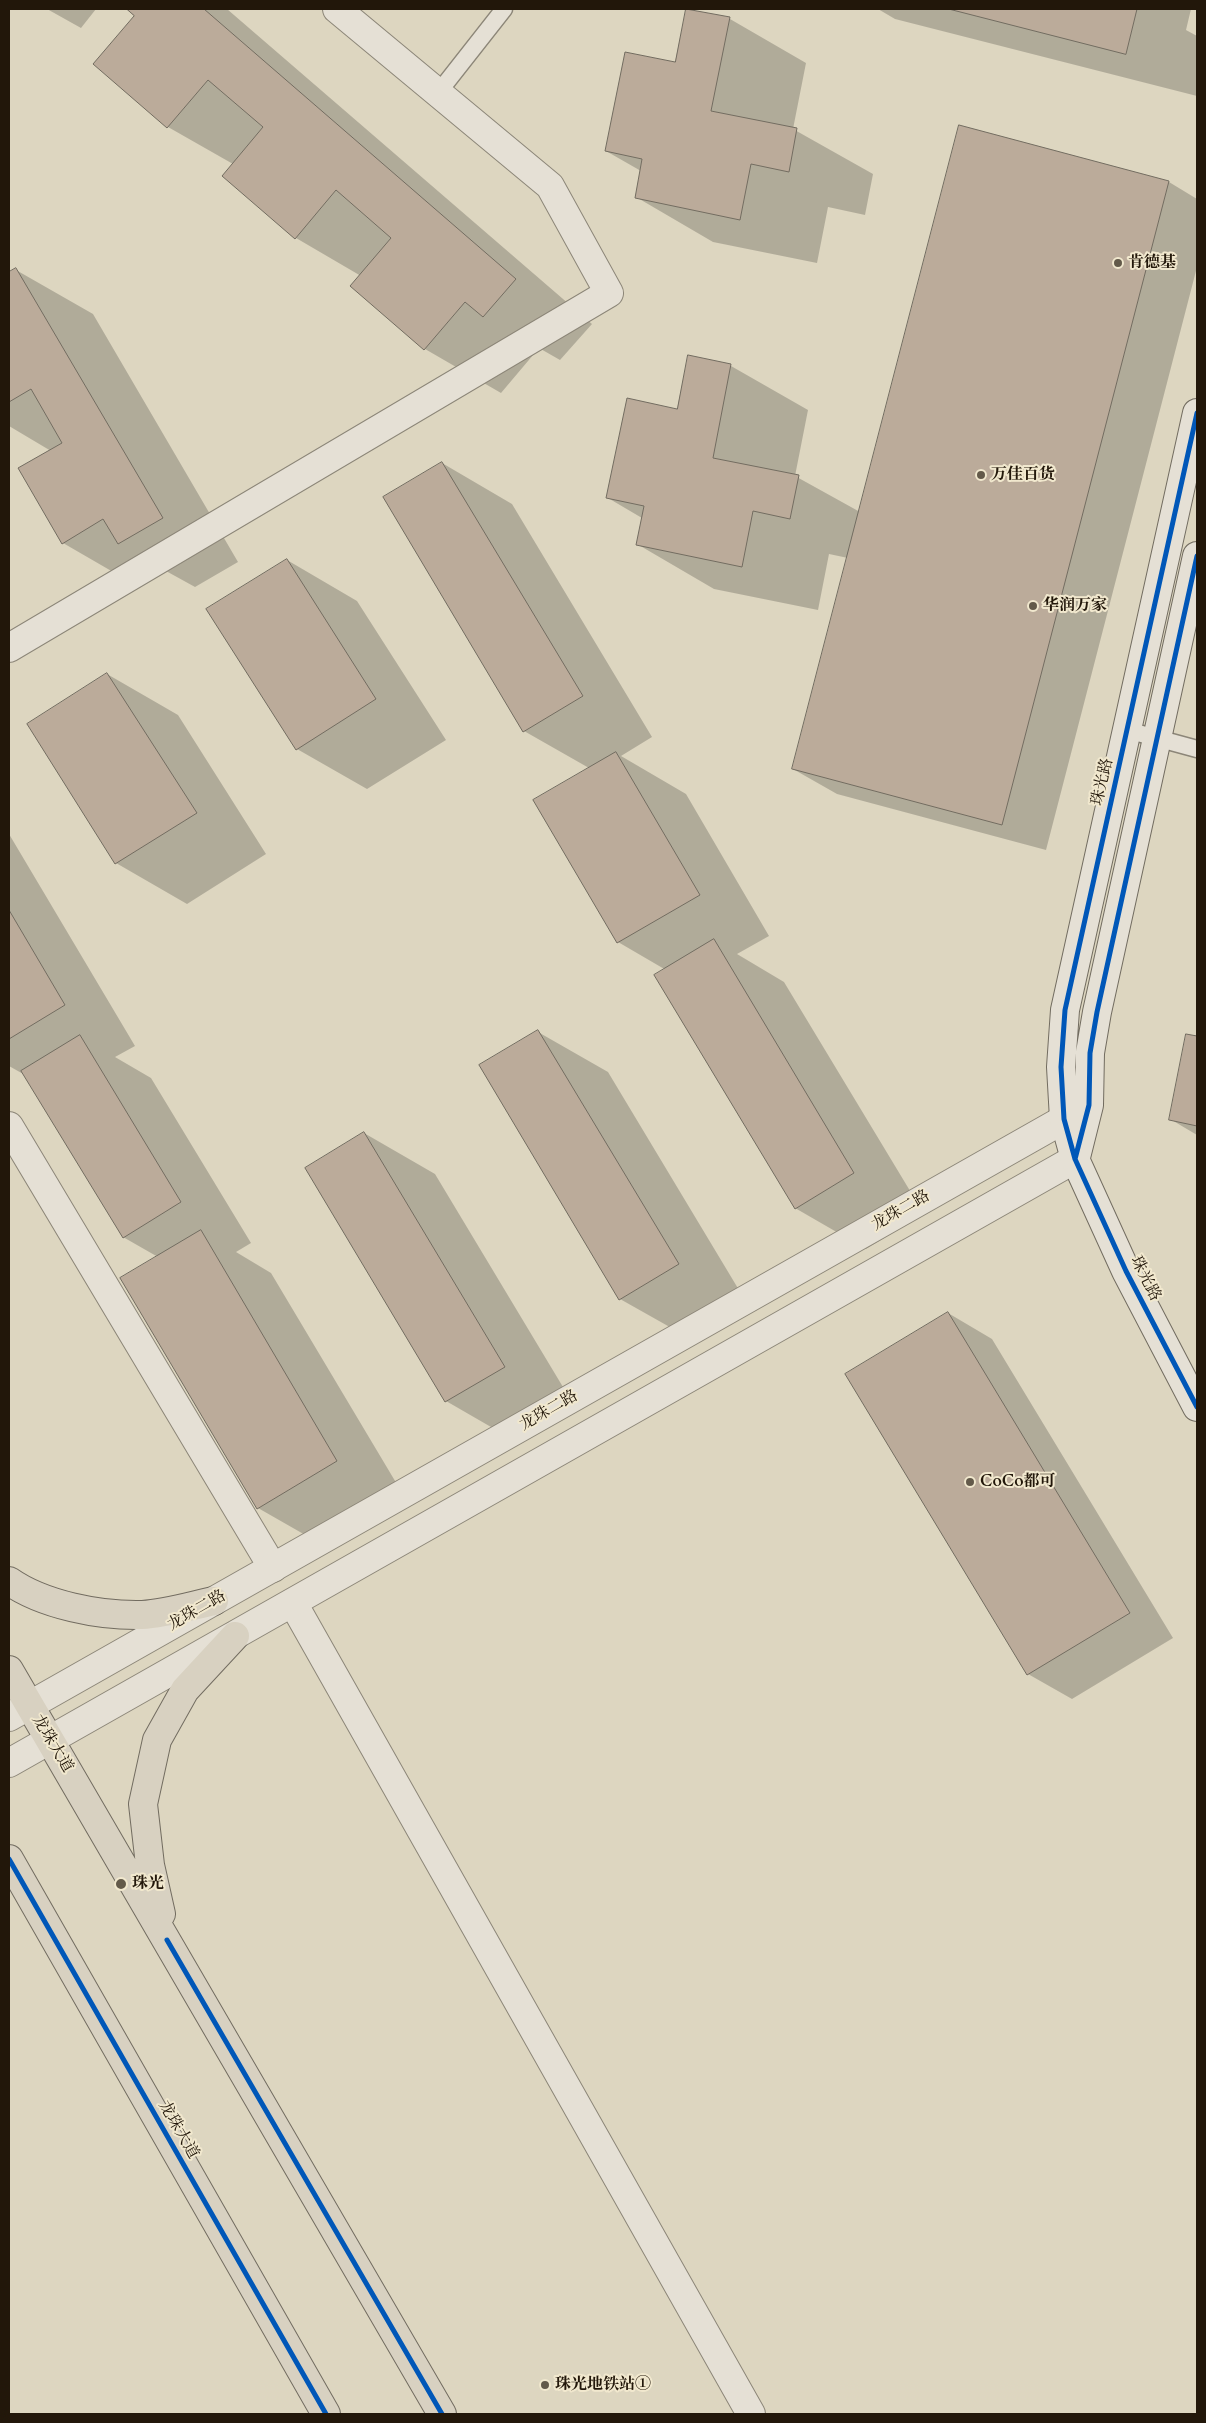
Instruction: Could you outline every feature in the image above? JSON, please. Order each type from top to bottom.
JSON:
[{"type":"main road","points":[[9,1581],[19,1588],[83,1611],[143,1615],[214,1601]]},
{"type":"main road","points":[[167,1940],[150,1865],[144,1804],[157,1740],[185,1690],[235,1636]]},
{"type":"main road","name":"龙珠大道","points":[[9,1670],[19,1711],[50,1740],[442,2414]]},
{"type":"main road","name":"龙珠大道","points":[[9,1859],[326,2414]]},
{"type":"street","points":[[9,648],[609,293],[550,186],[338,9]]},
{"type":"street","name":"珠光路","points":[[1197,413],[1065,1010],[1061,1066],[1064,1119],[1076,1159],[1126,1271],[1197,1407]]},
{"type":"street","points":[[9,1763],[1076,1159],[1089,1105],[1090,1053],[1097,1012],[1197,556]]},
{"type":"street","name":"龙珠二路","points":[[19,1711],[1089,1105]]},
{"type":"street","points":[[9,1126],[273,1568]]},
{"type":"street","points":[[293,1603],[752,2414]]},
{"type":"lane","points":[[438,93],[504,9]]},
{"type":"lane","points":[[1127,730],[1197,750]]},
{"type":"building","points":[[127,9],[204,9],[516,279],[483,317],[465,302],[424,350],[350,286],[391,238],[336,190],[295,239],[222,176],[263,127],[208,80],[167,128],[93,64],[134,16]]},
{"type":"building","points":[[686,9],[730,17],[711,111],[797,128],[789,172],[751,164],[740,220],[635,198],[642,159],[605,151],[625,52],[675,62]]},
{"type":"building","points":[[949,9],[1137,9],[1126,54]]},
{"type":"building","name":"万佳百货","points":[[959,125],[1169,181],[1002,825],[792,769]]},
{"type":"building","points":[[16,268],[163,518],[118,544],[103,519],[62,544],[18,468],[62,443],[31,389],[9,402],[9,272]]},
{"type":"building","points":[[688,355],[731,364],[713,458],[799,475],[790,519],[753,511],[742,567],[636,545],[644,506],[606,498],[627,398],[677,409]]},
{"type":"building","points":[[442,462],[583,696],[523,732],[383,497]]},
{"type":"building","points":[[287,559],[376,699],[296,750],[206,609]]},
{"type":"building","points":[[107,673],[197,813],[115,864],[27,724]]},
{"type":"building","points":[[616,752],[700,895],[617,943],[533,800]]},
{"type":"building","points":[[9,910],[65,1005],[9,1039]]},
{"type":"building","points":[[714,939],[854,1173],[795,1209],[654,975]]},
{"type":"building","points":[[538,1030],[679,1264],[619,1300],[479,1065]]},
{"type":"building","points":[[1186,1034],[1197,1036],[1197,1126],[1169,1120]]},
{"type":"building","points":[[80,1035],[181,1202],[123,1238],[21,1071]]},
{"type":"building","points":[[364,1132],[505,1367],[445,1402],[305,1168]]},
{"type":"building","points":[[201,1230],[337,1461],[257,1509],[120,1278]]},
{"type":"building","points":[[948,1312],[1130,1613],[1027,1675],[845,1374]]},
{"type":"cycle path","points":[[1197,413],[1065,1010],[1061,1067],[1064,1119],[1075,1159],[1126,1271],[1197,1407]]},
{"type":"cycle path","points":[[1075,1159],[1089,1105],[1090,1053],[1097,1012],[1197,556]]},
{"type":"cycle path","points":[[9,1859],[326,2414]]},
{"type":"cycle path","points":[[167,1940],[442,2414]]},
{"type":"place","name":"肯德基","points":[[1118,263]]},
{"type":"place","name":"万佳百货","points":[[981,475]]},
{"type":"place","name":"华润万家","points":[[1033,606]]},
{"type":"place","name":"CoCo都可","points":[[970,1482]]},
{"type":"place","name":"珠光","points":[[121,1884]]},
{"type":"place","name":"珠光地铁站①","points":[[545,2385]]}]
